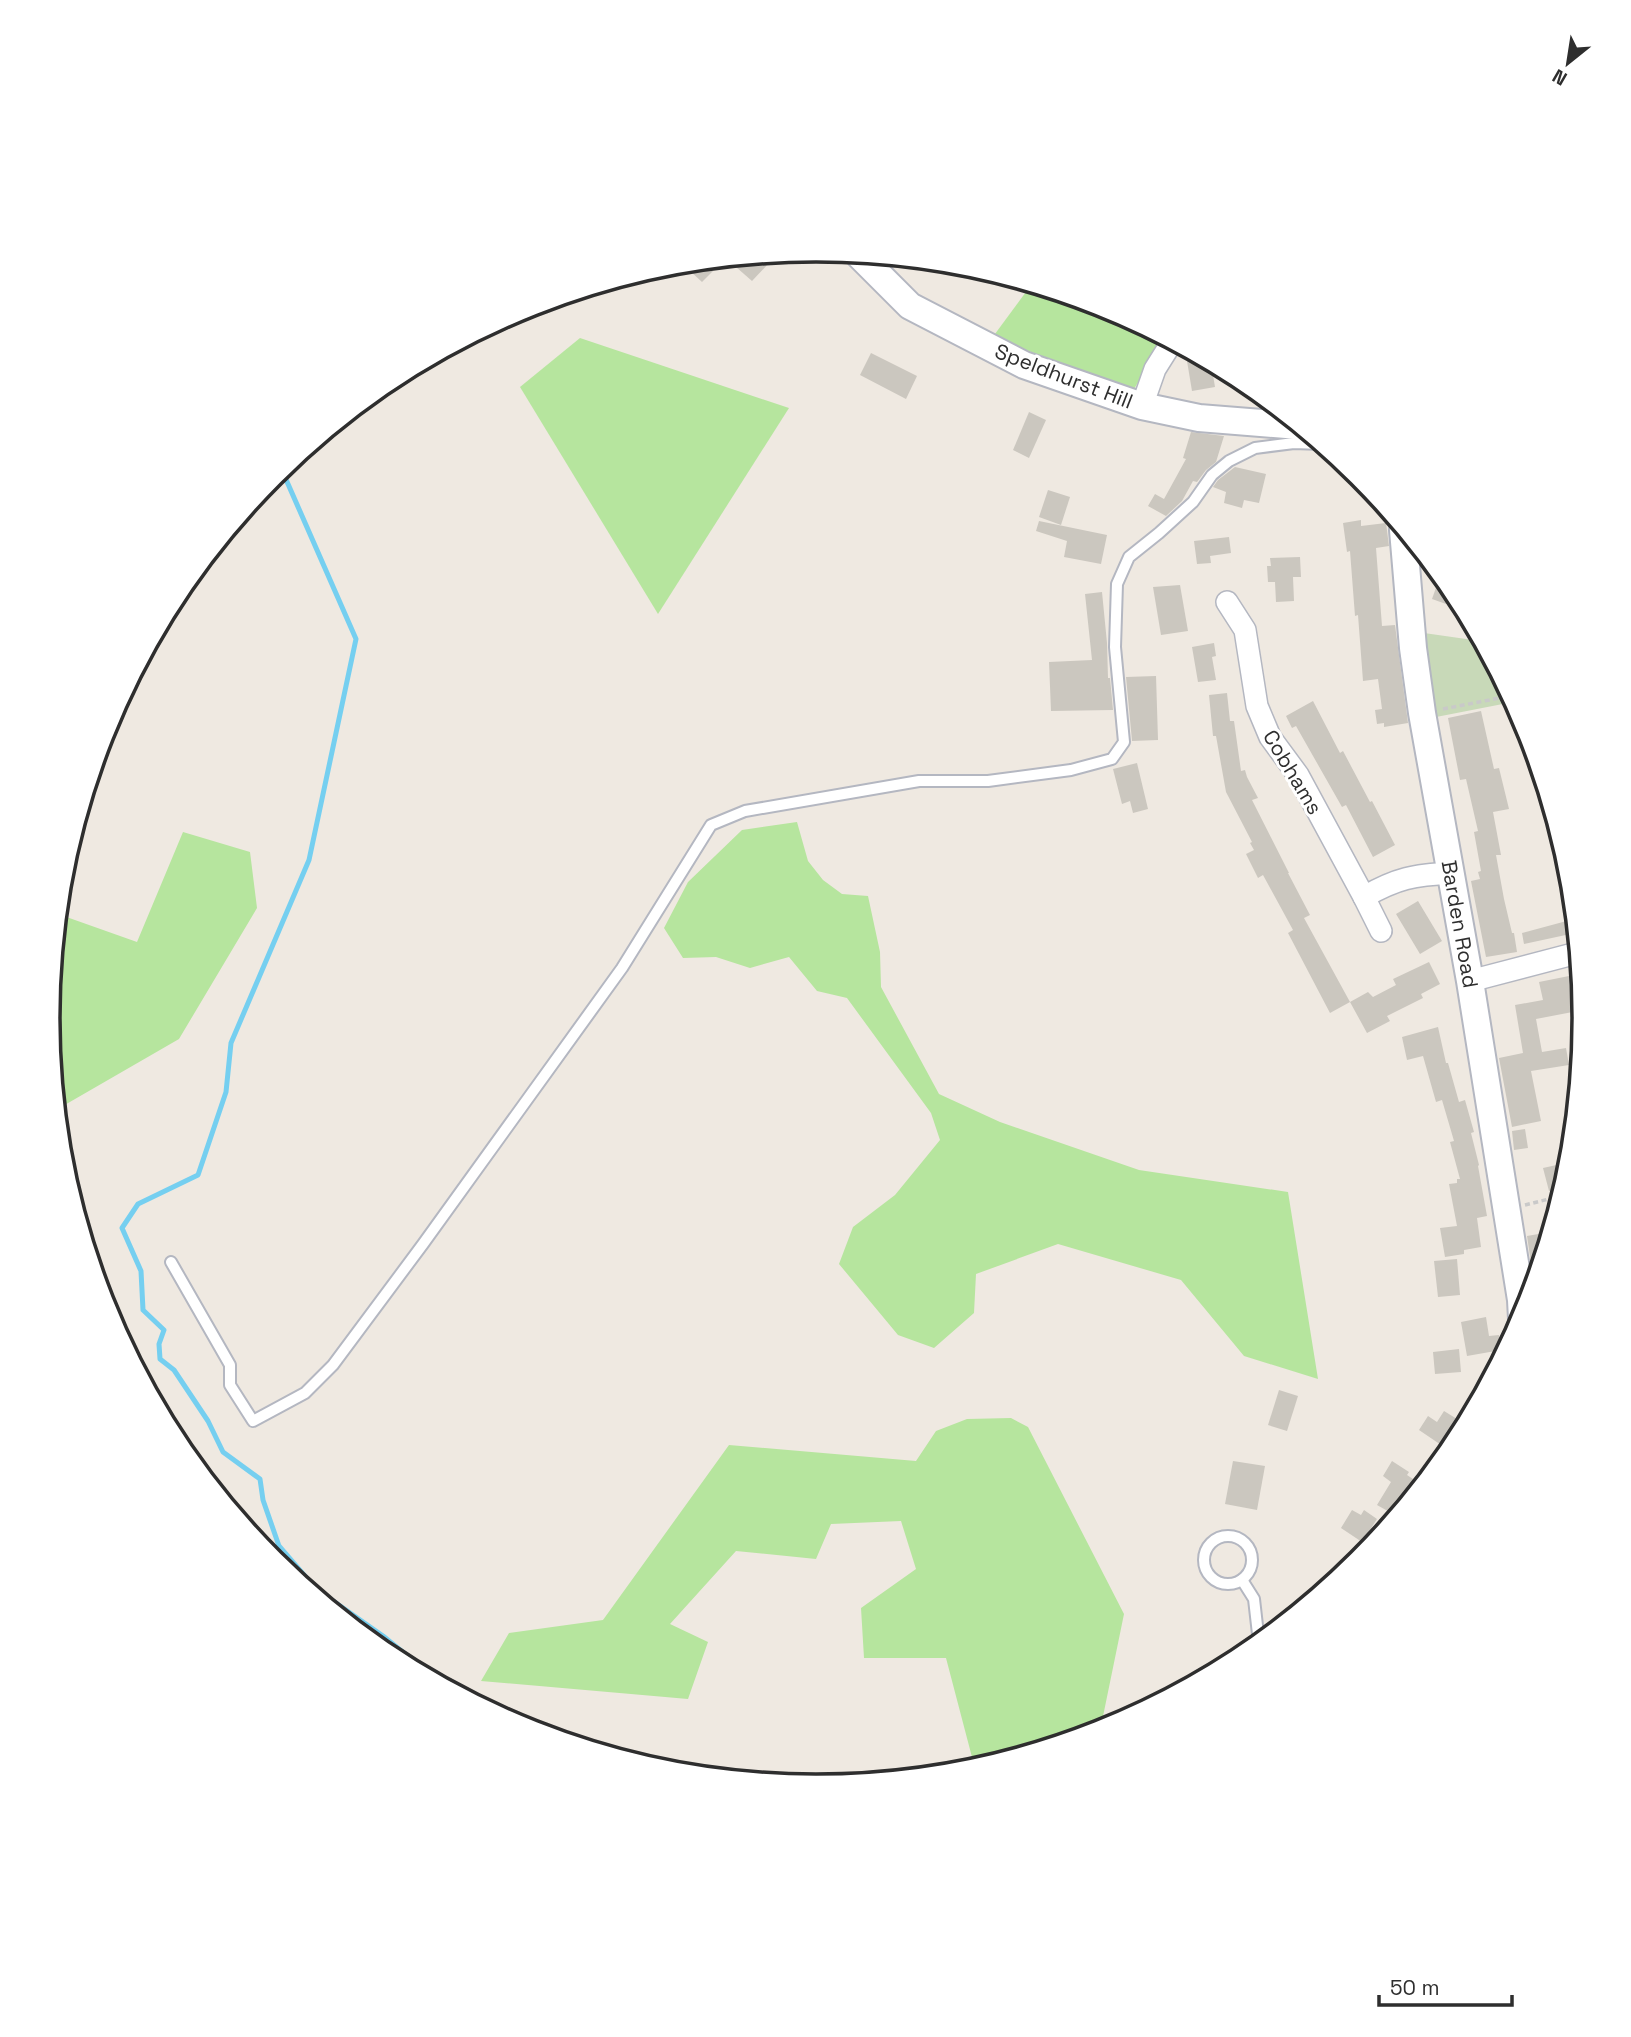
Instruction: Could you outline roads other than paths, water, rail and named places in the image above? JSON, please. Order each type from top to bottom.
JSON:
[{"type":"street","name":"Speldhurst Hill","points":[[868,264],[910,306],[1024,365],[1142,406],[1199,418],[1283,425]]},
{"type":"street","points":[[1142,406],[1155,369],[1167,349]]},
{"type":"street","name":"Barden Road","points":[[1404,545],[1413,648],[1422,713],[1452,873],[1520,1292]]},
{"type":"street","name":"Cobhams","points":[[1227,602],[1245,630],[1257,706],[1270,737],[1298,775],[1381,932]]},
{"type":"street","points":[[1364,897],[1385,884],[1418,875],[1452,873]]},
{"type":"street","points":[[1470,981],[1569,955]]},
{"type":"lane","points":[[171,1262],[230,1366],[230,1385],[253,1421],[305,1392],[333,1365],[358,1332],[614,979],[711,825],[745,811],[919,781],[988,781],[1071,770],[1112,759],[1124,742],[1115,634],[1117,584],[1129,557],[1193,502],[1212,475],[1229,461],[1255,448],[1306,443]]},
{"type":"lane","points":[[1234,1536],[1247,1545],[1253,1559],[1248,1575],[1242,1580],[1227,1584],[1219,1582],[1207,1571],[1207,1549],[1218,1538],[1234,1536]]},
{"type":"lane","points":[[1242,1580],[1254,1599],[1258,1631]]},
{"type":"waterway","points":[[286,479],[356,639],[309,860],[231,1043],[226,1092],[198,1175],[138,1204],[122,1228],[141,1271],[143,1310],[164,1330],[159,1344],[160,1359],[174,1370],[208,1421],[223,1452],[260,1479],[263,1500],[279,1546],[302,1573]]},
{"type":"waterway","points":[[341,1606],[401,1651]]}]
